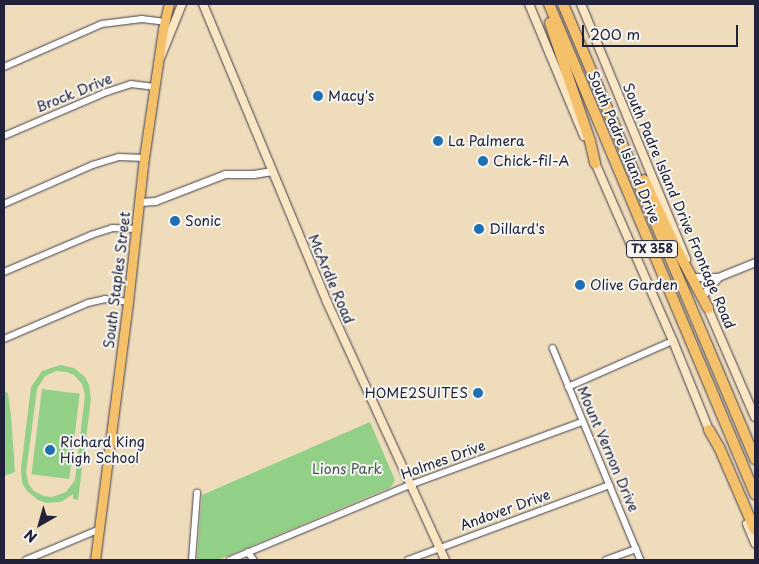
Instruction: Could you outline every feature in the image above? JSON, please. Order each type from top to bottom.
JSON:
[{"type":"highway","points":[[549,4],[550,23],[590,141],[595,163]]},
{"type":"highway","name":"South Padre Island Drive","points":[[549,4],[755,494]]},
{"type":"highway","name":"South Padre Island Drive","points":[[563,4],[755,459]]},
{"type":"highway","points":[[616,130],[632,155],[676,248],[708,308]]},
{"type":"highway","points":[[709,430],[755,530]]},
{"type":"main road","name":"South Staples Street","points":[[95,560],[137,229],[144,158],[169,4]]},
{"type":"main road","points":[[159,62],[182,4]]},
{"type":"main road","name":"McArdle Road","points":[[203,4],[271,171],[333,315],[445,560]]},
{"type":"main road","points":[[528,4],[673,340],[755,543]]},
{"type":"main road","name":"South Padre Island Drive Frontage Road","points":[[581,4],[694,277],[755,417]]},
{"type":"street","points":[[4,67],[102,24],[142,19],[165,22]]},
{"type":"street","name":"Brock Drive","points":[[4,136],[107,92],[131,84],[156,87]]},
{"type":"street","points":[[4,204],[93,165],[119,156],[144,158]]},
{"type":"street","points":[[140,202],[155,201],[225,174],[253,174],[271,171]]},
{"type":"street","points":[[4,272],[112,228],[137,229]]},
{"type":"street","points":[[694,277],[718,277],[755,262]]},
{"type":"street","points":[[703,295],[718,277]]},
{"type":"street","points":[[4,339],[88,303],[105,299],[128,302]]},
{"type":"street","points":[[568,387],[673,340]]},
{"type":"street","name":"Mount Vernon Drive","points":[[553,348],[582,422],[641,560]]},
{"type":"street","name":"Holmes Drive","points":[[230,560],[410,485],[582,422]]},
{"type":"street","name":"Andover Drive","points":[[408,560],[610,485]]},
{"type":"street","points":[[192,560],[197,493]]},
{"type":"street","points":[[26,560],[100,529]]},
{"type":"street","points":[[606,560],[636,549]]},
{"type":"street","points":[[248,552],[254,560]]},
{"type":"green space","points":[[60,365],[74,368],[85,377],[89,385],[91,399],[78,500],[73,499],[73,494],[61,502],[47,503],[38,500],[27,491],[22,483],[21,469],[31,387],[42,371]],"holes":[[[56,371],[74,375],[82,384],[85,395],[75,480],[66,492],[52,497],[44,496],[34,491],[29,485],[26,473],[37,389],[45,376]]]},
{"type":"green space","points":[[42,389],[80,394],[69,479],[32,474]]},
{"type":"green space","points":[[4,391],[8,393],[15,472],[4,476]]},
{"type":"green space","name":"Lions Park","points":[[370,422],[395,480],[391,487],[218,560],[197,559],[202,495]]},
{"type":"place","name":"Macy's","points":[[318,96]]},
{"type":"place","name":"La Palmera","points":[[438,141]]},
{"type":"place","name":"Chick-fil-A","points":[[483,161]]},
{"type":"place","name":"Sonic","points":[[175,221]]},
{"type":"place","name":"Dillard's","points":[[479,229]]},
{"type":"place","name":"Olive Garden","points":[[580,285]]},
{"type":"place","name":"HOME2SUITES","points":[[478,393]]},
{"type":"place","name":"Richard King High School","points":[[50,450]]}]
